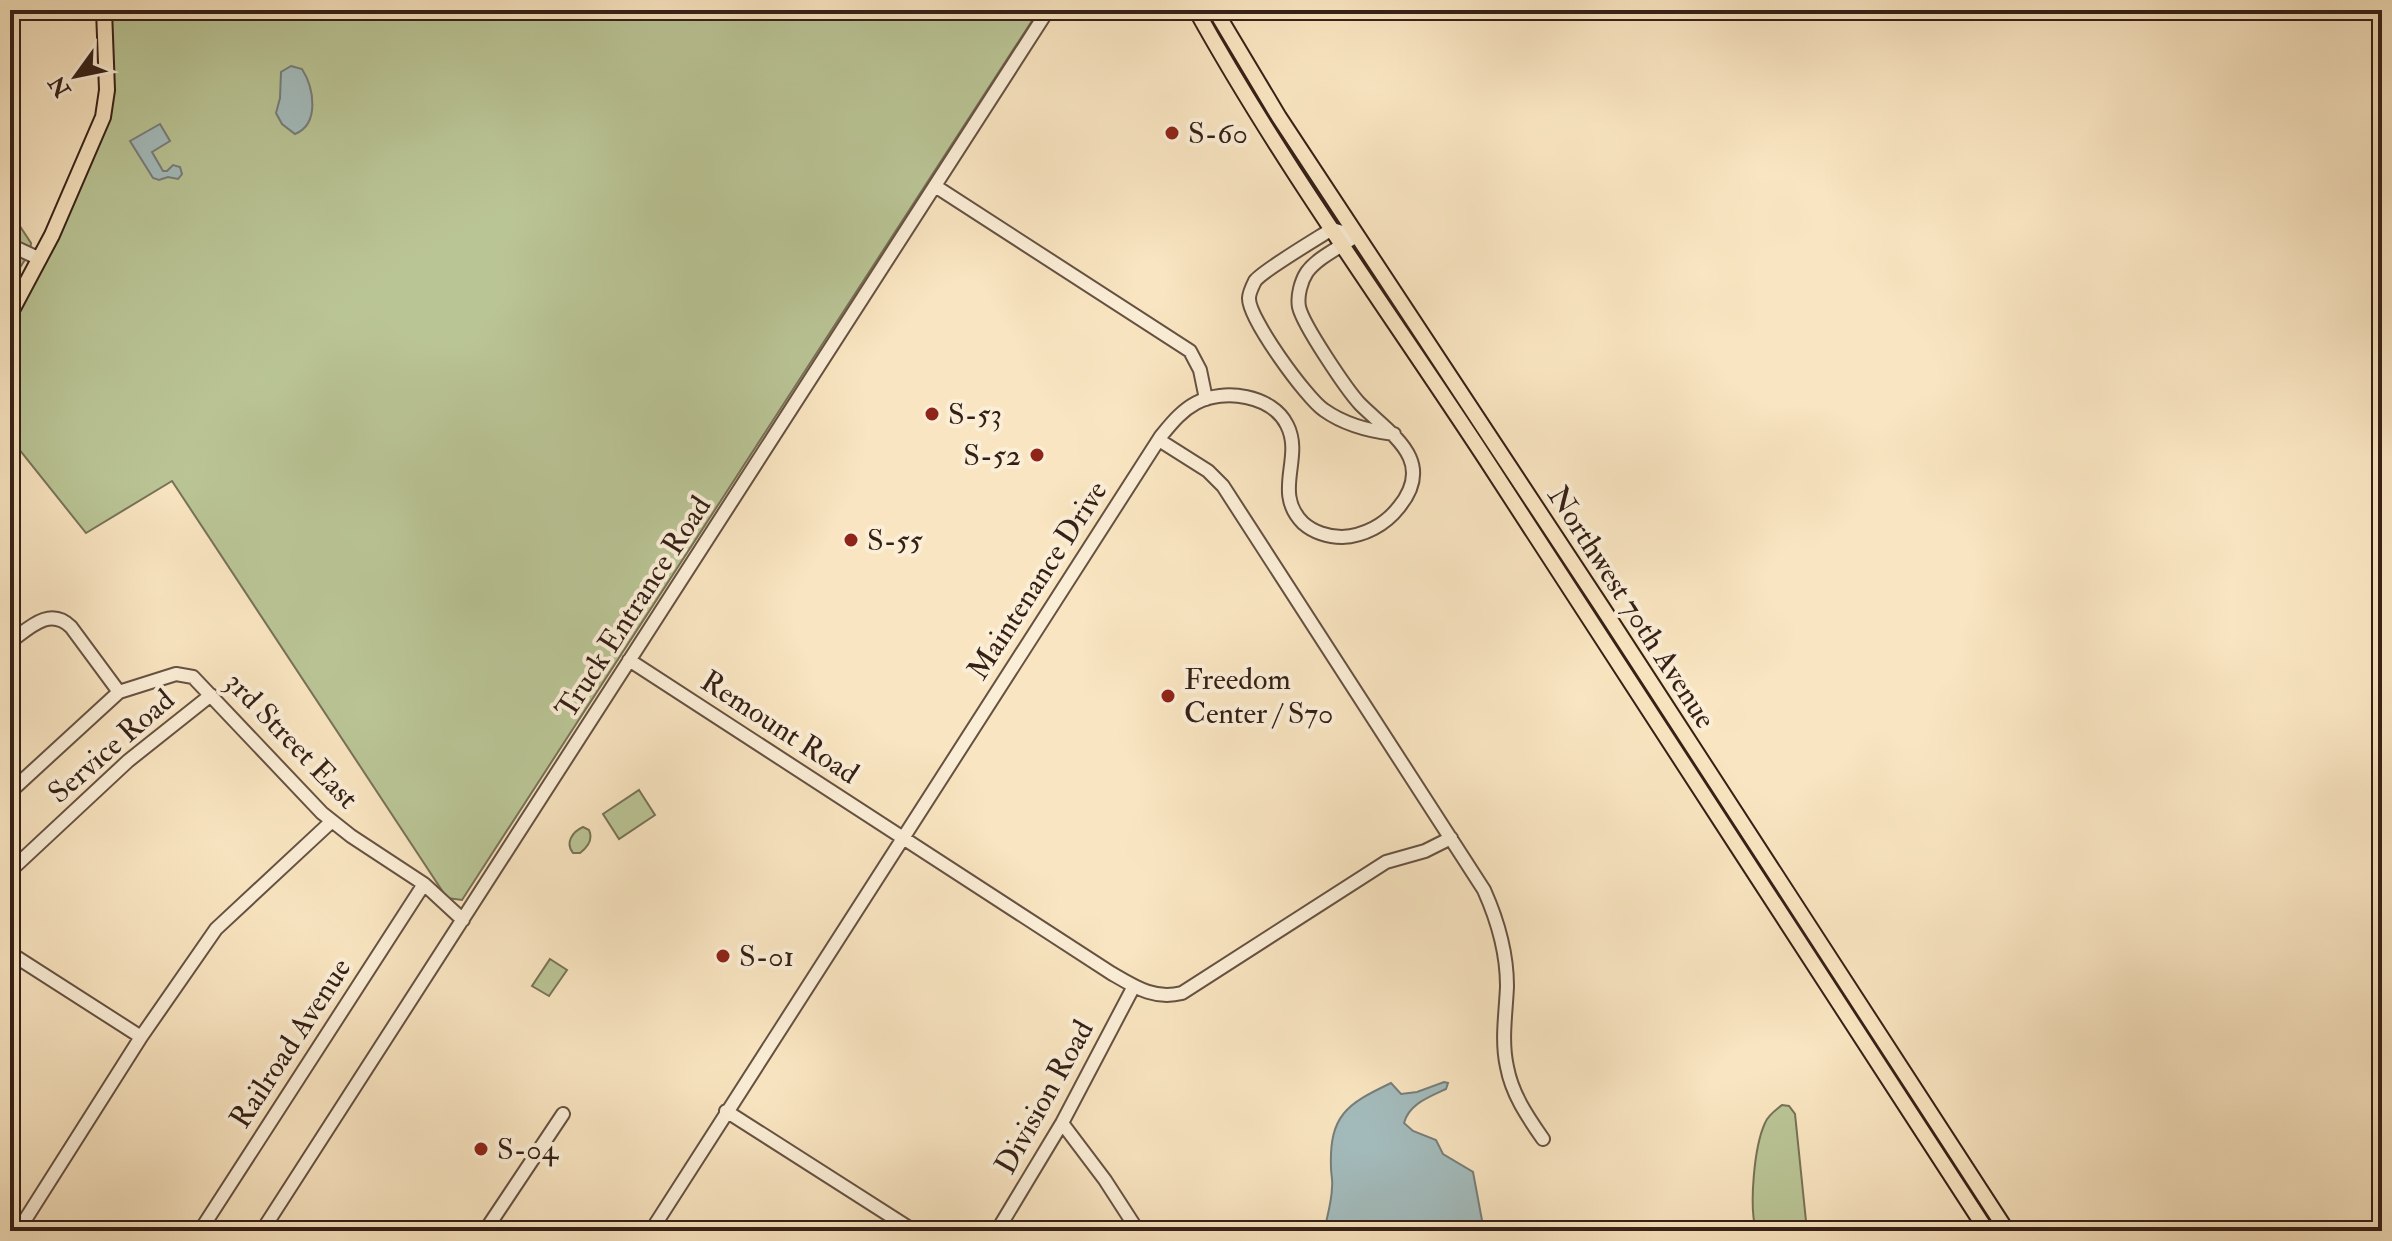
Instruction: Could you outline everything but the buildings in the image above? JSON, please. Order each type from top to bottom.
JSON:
[{"type":"main road","points":[[10,314],[40,259],[103,117],[107,90],[104,10]]},
{"type":"main road","name":"Northwest 70th Avenue","points":[[1196,10],[1226,65],[1332,229],[1505,489],[1987,1231]]},
{"type":"main road","name":"Northwest 70th Avenue","points":[[1215,10],[1259,86],[1356,236],[1602,607],[2007,1231]]},
{"type":"street","name":"Truck Entrance Road","points":[[262,1231],[1048,10]]},
{"type":"street","points":[[935,186],[1190,351],[1200,370],[1206,399],[1248,397],[1270,406],[1291,434],[1293,448],[1288,491],[1291,505],[1308,528],[1335,537],[1363,534],[1391,516],[1412,483],[1413,473],[1407,448],[1351,393],[1310,329],[1299,305],[1302,283],[1308,271],[1356,236]]},
{"type":"street","points":[[1356,236],[1332,229],[1256,279],[1249,297],[1251,308],[1284,364],[1320,407],[1358,427],[1394,434]]},
{"type":"street","points":[[10,245],[40,259]]},
{"type":"street","name":"Maintenance Drive","points":[[651,1231],[1159,440],[1176,418],[1206,399]]},
{"type":"street","points":[[1159,440],[1208,471],[1223,486],[1484,890],[1491,905],[1506,969],[1504,1038],[1507,1068],[1516,1095],[1543,1139]]},
{"type":"street","points":[[10,642],[47,618],[56,617],[65,621],[119,692],[10,792]]},
{"type":"street","name":"Remount Road","points":[[629,660],[1134,986],[1154,995],[1182,993],[1386,862],[1425,851],[1451,838]]},
{"type":"street","name":"3rd Street East","points":[[119,692],[176,674],[193,677],[332,821],[424,884],[463,920]]},
{"type":"street","name":"Service Road","points":[[10,871],[128,761],[211,695]]},
{"type":"street","points":[[18,1231],[141,1037],[216,929],[332,821]]},
{"type":"street","name":"Railroad Avenue","points":[[200,1231],[424,884]]},
{"type":"street","points":[[10,953],[141,1037]]},
{"type":"street","name":"Division Road","points":[[997,1231],[1062,1123],[1134,986]]},
{"type":"street","points":[[726,1111],[914,1231]]},
{"type":"street","points":[[485,1231],[563,1114]]},
{"type":"street","points":[[1062,1123],[1138,1231]]},
{"type":"green space","points":[[108,10],[1039,10],[462,900],[447,898],[172,481],[86,533],[18,448],[10,450],[10,322],[23,302],[103,130]]},
{"type":"green space","points":[[10,211],[31,243],[30,252],[10,283]]},
{"type":"green space","points":[[639,790],[655,815],[619,839],[603,814]]},
{"type":"green space","points":[[583,827],[589,830],[589,843],[580,853],[573,853],[571,838]]},
{"type":"green space","points":[[550,959],[567,970],[549,996],[532,986]]},
{"type":"green space","points":[[1782,1105],[1789,1106],[1795,1114],[1807,1231],[1756,1231],[1753,1192],[1758,1146],[1766,1120]]},
{"type":"water","points":[[291,66],[302,69],[312,95],[308,122],[295,134],[282,124],[276,113],[281,72]]},
{"type":"water","points":[[160,124],[170,141],[152,152],[163,171],[173,165],[180,167],[182,174],[178,179],[153,178],[130,141]]},
{"type":"water","points":[[1391,1083],[1401,1094],[1448,1083],[1446,1089],[1415,1106],[1404,1123],[1413,1131],[1436,1140],[1443,1154],[1473,1172],[1484,1231],[1324,1231],[1332,1192],[1333,1135],[1344,1114],[1352,1105]]},
{"type":"place","name":"S-60","points":[[1172,133]]},
{"type":"place","name":"S-53","points":[[932,414]]},
{"type":"place","name":"S-52","points":[[1037,455]]},
{"type":"place","name":"S-55","points":[[851,540]]},
{"type":"place","name":"Freedom Center / S70","points":[[1168,696]]},
{"type":"place","name":"S-01","points":[[723,956]]},
{"type":"place","name":"S-04","points":[[481,1149]]}]
